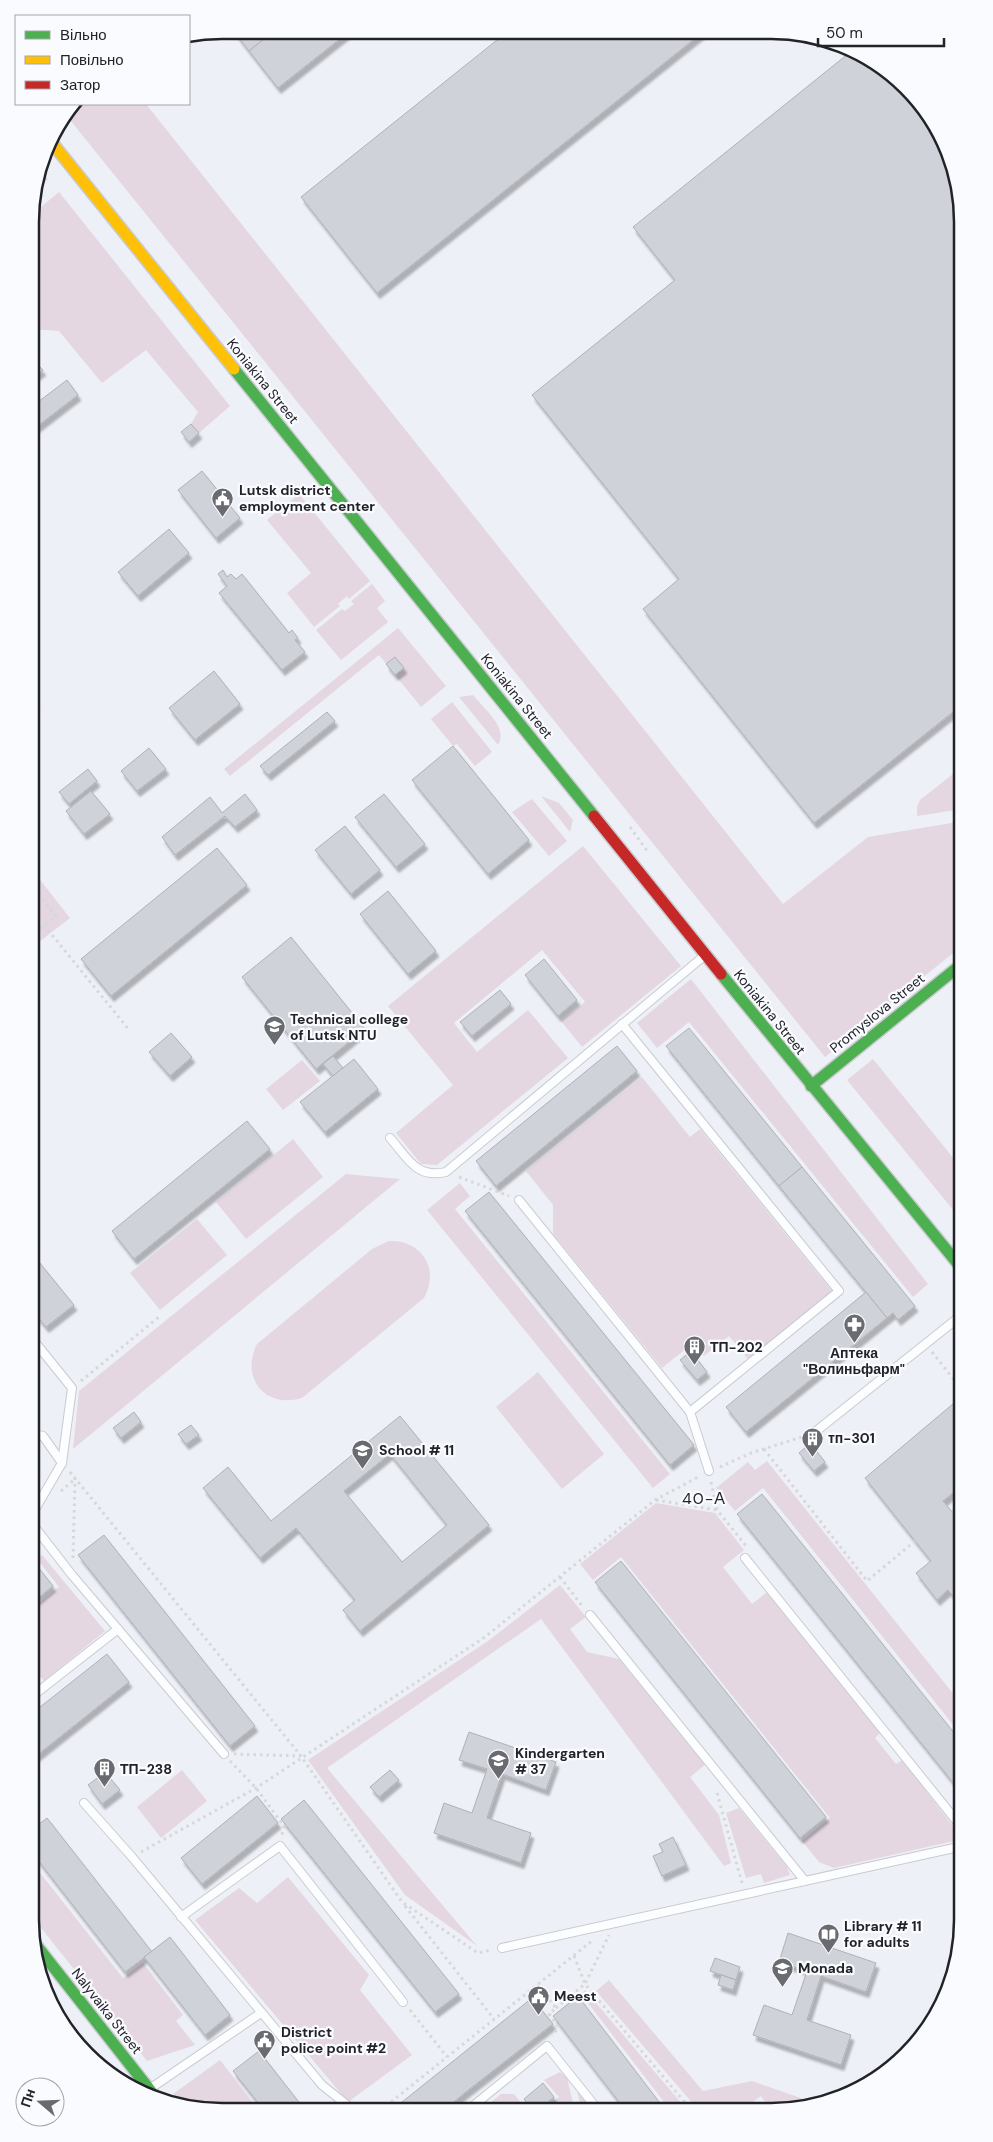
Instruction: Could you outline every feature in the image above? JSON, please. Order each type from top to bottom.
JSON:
[{"type":"street","name":"Koniakina Street","points":[[55,147],[811,1086],[954,1259]]},
{"type":"street","name":"Promyslova Street","points":[[811,1086],[954,970]]},
{"type":"street","name":"Nalyvaika Street","points":[[41,1952],[147,2087]]},
{"type":"lane","points":[[390,1138],[419,1171],[432,1175],[446,1172],[706,955]]},
{"type":"lane","points":[[622,1024],[839,1291],[690,1412]]},
{"type":"lane","points":[[519,1200],[690,1412],[709,1471]]},
{"type":"lane","points":[[815,1432],[954,1321]]},
{"type":"lane","points":[[39,1347],[72,1388],[62,1463],[39,1503]]},
{"type":"lane","points":[[39,1435],[42,1436],[62,1463]]},
{"type":"lane","points":[[39,1531],[72,1575],[224,1754]]},
{"type":"lane","points":[[745,1558],[954,1818]]},
{"type":"lane","points":[[590,1615],[805,1881]]},
{"type":"lane","points":[[39,1691],[118,1628]]},
{"type":"lane","points":[[84,1803],[132,1857],[322,2085],[344,2103]]},
{"type":"lane","points":[[181,1917],[280,1846],[403,2002]]},
{"type":"lane","points":[[502,1948],[954,1848]]},
{"type":"lane","points":[[150,2088],[261,2013]]},
{"type":"lane","points":[[477,2103],[547,2046],[593,2103]]},
{"type":"path","points":[[39,895],[56,916],[39,929]]},
{"type":"path","points":[[44,925],[130,1031]]},
{"type":"path","points":[[446,1172],[519,1200]]},
{"type":"path","points":[[72,1388],[160,1316]]},
{"type":"path","points":[[925,1344],[954,1380]]},
{"type":"path","points":[[132,1857],[256,1788],[301,1756],[485,1637],[656,1500],[709,1471],[764,1449],[815,1432]]},
{"type":"path","points":[[764,1449],[867,1581],[916,1542]]},
{"type":"path","points":[[62,1463],[301,1756],[402,1902],[494,2019]]},
{"type":"path","points":[[709,1471],[717,1510],[749,1549],[745,1558]]},
{"type":"path","points":[[72,1575],[75,1478]]},
{"type":"path","points":[[656,1500],[717,1510]]},
{"type":"path","points":[[560,1576],[590,1615]]},
{"type":"path","points":[[224,1754],[301,1756]]},
{"type":"path","points":[[224,1754],[256,1788],[284,1826],[280,1846]]},
{"type":"path","points":[[717,1790],[745,1894]]},
{"type":"path","points":[[402,1902],[478,1953],[502,1948]]},
{"type":"path","points":[[547,2046],[558,2026],[549,2014],[585,1984],[614,1923]]},
{"type":"path","points":[[390,2103],[594,1940]]},
{"type":"path","points":[[574,1956],[585,1984],[685,2103]]},
{"type":"path","points":[[537,1985],[556,2008]]},
{"type":"path","points":[[403,2002],[447,2057]]},
{"type":"shaded area","points":[[81,105],[147,105],[783,904],[868,837],[954,823],[954,952],[825,1057],[70,120]]},
{"type":"shaded area","points":[[45,175],[48,179],[42,184]]},
{"type":"shaded area","points":[[59,192],[230,406],[199,433],[191,424],[198,412],[146,350],[102,383],[59,331],[39,330],[39,208]]},
{"type":"shaded area","points":[[299,494],[370,581],[349,599],[347,596],[338,604],[340,606],[314,627],[287,593],[311,573],[267,520]]},
{"type":"shaded area","points":[[372,584],[385,601],[377,608],[388,622],[341,660],[316,630],[342,609],[345,611],[354,604],[351,601]]},
{"type":"shaded area","points":[[398,628],[446,686],[421,707],[379,655],[230,776],[224,769]]},
{"type":"shaded area","points":[[473,695],[498,725],[501,739],[498,745],[459,697]]},
{"type":"shaded area","points":[[452,702],[492,752],[475,766],[457,744],[453,746],[431,719]]},
{"type":"shaded area","points":[[954,773],[954,810],[917,816],[917,807],[920,800]]},
{"type":"shaded area","points":[[541,796],[559,803],[573,820],[570,832]]},
{"type":"shaded area","points":[[532,799],[567,841],[549,856],[512,812]]},
{"type":"shaded area","points":[[583,846],[681,966],[582,1047],[561,1021],[585,1002],[542,950],[454,1023],[477,1052],[528,1010],[568,1058],[437,1165],[421,1164],[396,1133],[453,1085],[388,1006]]},
{"type":"shaded area","points":[[39,878],[70,918],[39,942]]},
{"type":"shaded area","points":[[691,979],[928,1284],[913,1297],[689,1022],[657,1048],[637,1023]]},
{"type":"shaded area","points":[[873,1059],[954,1159],[954,1211],[847,1080]]},
{"type":"shaded area","points":[[302,1060],[320,1081],[283,1110],[266,1089]]},
{"type":"shaded area","points":[[642,1077],[690,1137],[700,1129],[832,1291],[748,1359],[729,1336],[704,1356],[693,1343],[662,1368],[553,1234],[553,1205],[526,1171]]},
{"type":"shaded area","points":[[293,1139],[323,1177],[246,1239],[216,1202]]},
{"type":"shaded area","points":[[346,1174],[400,1179],[73,1449],[79,1391]]},
{"type":"shaded area","points":[[460,1183],[470,1196],[455,1209],[670,1474],[653,1488],[427,1210]]},
{"type":"shaded area","points":[[197,1219],[227,1255],[160,1310],[130,1273]]},
{"type":"shaded area","points":[[389,1241],[411,1245],[425,1258],[429,1267],[430,1277],[424,1298],[302,1398],[277,1399],[267,1395],[259,1388],[254,1379],[252,1368],[257,1344],[372,1249]]},
{"type":"shaded area","points":[[538,1372],[604,1454],[562,1489],[496,1407]]},
{"type":"shaded area","points":[[767,1461],[954,1695],[954,1726],[763,1488],[735,1511],[716,1488],[748,1462],[755,1470]]},
{"type":"shaded area","points":[[656,1503],[715,1513],[744,1550],[723,1567],[752,1604],[767,1592],[880,1733],[875,1738],[896,1764],[902,1760],[954,1827],[954,1841],[834,1868],[819,1862],[802,1841],[830,1818],[621,1557],[593,1580],[580,1564]]},
{"type":"shaded area","points":[[42,1555],[105,1631],[44,1681],[41,1677],[39,1679],[39,1604],[59,1587],[39,1562],[39,1557]]},
{"type":"shaded area","points":[[560,1585],[586,1617],[570,1629],[587,1652],[619,1659],[705,1765],[690,1777],[719,1815],[731,1863],[724,1866],[541,1619],[327,1768],[477,1946],[405,1895],[308,1760],[488,1641]]},
{"type":"shaded area","points":[[182,1770],[207,1801],[161,1838],[137,1807]]},
{"type":"shaded area","points":[[739,1808],[787,1867],[790,1875],[764,1883],[761,1874],[746,1878],[726,1813]]},
{"type":"shaded area","points":[[39,1871],[123,1978],[143,1963],[183,2015],[176,2021],[195,2045],[147,2061],[39,1925]]},
{"type":"shaded area","points":[[288,1877],[369,1975],[360,1990],[412,2055],[348,2102],[195,1920],[239,1888],[257,1903]]},
{"type":"shaded area","points":[[609,1980],[703,2091],[752,2081],[807,2100],[766,2103],[761,2096],[751,2103],[692,2103],[596,1991]]},
{"type":"shaded area","points":[[585,1990],[681,2103],[665,2103],[581,1994]]},
{"type":"shaded area","points":[[220,2060],[253,2103],[198,2102],[176,2098],[173,2094]]},
{"type":"shaded area","points":[[560,2072],[567,2078],[573,2103],[552,2103],[559,2097],[544,2080]]},
{"type":"shaded area","points":[[577,2091],[587,2103],[580,2103]]},
{"type":"shaded area","points":[[501,2094],[514,2094],[521,2103],[490,2103]]},
{"type":"building","points":[[240,39],[264,39],[249,51]]},
{"type":"building","points":[[264,39],[340,39],[278,88],[249,51]]},
{"type":"building","points":[[498,39],[694,39],[377,293],[301,197]]},
{"type":"building","points":[[846,55],[863,63],[901,92],[930,130],[945,163],[951,186],[954,210],[954,711],[814,823],[643,609],[679,579],[532,395],[675,280],[633,227]]},
{"type":"building","points":[[67,380],[78,395],[39,425],[39,401]]},
{"type":"building","points":[[191,424],[199,433],[189,442],[181,432]]},
{"type":"building","points":[[202,471],[240,518],[216,538],[178,490]]},
{"type":"building","points":[[169,529],[189,553],[138,596],[118,572]]},
{"type":"building","points":[[223,570],[227,577],[231,574],[236,579],[242,574],[289,633],[292,630],[298,638],[295,640],[305,652],[282,670],[219,593],[227,586],[218,574]]},
{"type":"building","points":[[395,657],[404,668],[395,675],[386,664]]},
{"type":"building","points":[[214,671],[240,704],[195,740],[169,708]]},
{"type":"building","points":[[327,712],[335,721],[268,775],[260,766]]},
{"type":"building","points":[[453,746],[529,840],[488,874],[412,780]]},
{"type":"building","points":[[149,748],[166,769],[137,791],[121,771]]},
{"type":"building","points":[[88,769],[97,781],[69,804],[59,792]]},
{"type":"building","points":[[91,791],[110,814],[84,834],[66,811]]},
{"type":"building","points":[[245,794],[257,810],[235,827],[225,816],[175,855],[162,837],[210,797],[222,813]]},
{"type":"building","points":[[384,794],[425,844],[396,867],[355,817]]},
{"type":"building","points":[[345,826],[380,870],[351,894],[315,850]]},
{"type":"building","points":[[217,848],[247,885],[111,996],[81,959]]},
{"type":"building","points":[[388,891],[436,951],[408,974],[360,914]]},
{"type":"building","points":[[291,937],[365,1029],[316,1069],[242,977]]},
{"type":"building","points":[[544,959],[577,1000],[558,1016],[525,975]]},
{"type":"building","points":[[500,990],[511,1004],[472,1036],[460,1022]]},
{"type":"building","points":[[689,1028],[802,1167],[779,1186],[666,1046]]},
{"type":"building","points":[[171,1033],[192,1057],[170,1076],[149,1052]]},
{"type":"building","points":[[617,1046],[637,1071],[496,1186],[476,1161]]},
{"type":"building","points":[[333,1056],[343,1068],[333,1076],[323,1064]]},
{"type":"building","points":[[354,1059],[378,1089],[325,1132],[300,1102]]},
{"type":"building","points":[[247,1121],[270,1149],[134,1259],[112,1231]]},
{"type":"building","points":[[802,1167],[915,1306],[898,1320],[893,1313],[887,1318],[779,1186]]},
{"type":"building","points":[[489,1192],[694,1445],[670,1465],[465,1211]]},
{"type":"building","points":[[39,1262],[74,1305],[46,1327],[39,1319]]},
{"type":"building","points":[[866,1292],[887,1318],[746,1432],[726,1407]]},
{"type":"building","name":"ТП-202","points":[[691,1351],[707,1372],[697,1380],[680,1360]]},
{"type":"building","points":[[954,1403],[954,1492],[943,1501],[954,1514],[954,1598],[948,1590],[937,1600],[916,1573],[931,1561],[865,1478]]},
{"type":"building","points":[[134,1412],[141,1422],[121,1438],[113,1428]]},
{"type":"building","points":[[400,1416],[489,1525],[360,1631],[343,1610],[355,1600],[296,1528],[260,1558],[203,1488],[228,1467],[271,1521]],"holes":[[[390,1454],[447,1525],[402,1562],[344,1491]]]},
{"type":"building","points":[[191,1425],[199,1435],[186,1444],[178,1434]]},
{"type":"building","name":"тп-301","points":[[810,1443],[825,1462],[814,1471],[799,1453]]},
{"type":"building","points":[[762,1494],[954,1733],[954,1784],[737,1514]]},
{"type":"building","points":[[104,1535],[255,1726],[230,1746],[78,1555]]},
{"type":"building","points":[[621,1561],[826,1817],[800,1838],[595,1582]]},
{"type":"building","points":[[39,1568],[53,1586],[39,1598]]},
{"type":"building","points":[[107,1654],[129,1682],[39,1754],[39,1708]]},
{"type":"building","points":[[469,1732],[556,1762],[546,1790],[502,1774],[487,1818],[531,1833],[521,1863],[434,1833],[444,1803],[472,1813],[487,1769],[459,1760]]},
{"type":"building","points":[[390,1770],[399,1780],[379,1797],[370,1787]]},
{"type":"building","name":"ТП-238","points":[[105,1772],[120,1790],[102,1804],[88,1785]]},
{"type":"building","points":[[257,1796],[278,1823],[202,1884],[181,1858]]},
{"type":"building","points":[[304,1800],[459,1994],[435,2012],[281,1819]]},
{"type":"building","points":[[47,1818],[152,1952],[125,1972],[39,1862],[39,1824]]},
{"type":"building","points":[[673,1837],[686,1865],[662,1876],[653,1856],[663,1852],[659,1844]]},
{"type":"building","points":[[788,1933],[876,1963],[866,1992],[821,1976],[807,2020],[851,2035],[841,2065],[753,2035],[764,2005],[792,2015],[807,1971],[779,1962]]},
{"type":"building","points":[[170,1937],[230,2015],[205,2035],[144,1957]]},
{"type":"building","points":[[715,1958],[740,1967],[736,1980],[710,1971]]},
{"type":"building","points":[[721,1975],[736,1980],[733,1990],[718,1985]]},
{"type":"building","points":[[578,1996],[660,2103],[620,2103],[553,2016]]},
{"type":"building","points":[[532,1998],[553,2024],[453,2103],[401,2103]]},
{"type":"building","points":[[259,2051],[300,2103],[258,2103],[233,2071]]},
{"type":"building","points":[[543,2083],[554,2097],[547,2103],[527,2103],[524,2099]]},
{"type":"traffic: fast","points":[[234,369],[594,816]]},
{"type":"traffic: fast","points":[[811,1086],[954,970]]},
{"type":"traffic: fast","points":[[721,974],[954,1259]]},
{"type":"traffic: fast","points":[[41,1952],[148,2087]]},
{"type":"traffic: slow","points":[[55,147],[234,369]]},
{"type":"traffic: jam","points":[[594,816],[721,974]]},
{"type":"place","name":"Lutsk district employment center","points":[[223,517]]},
{"type":"place","name":"Technical college of Lutsk NTU","points":[[274,1046]]},
{"type":"place","name":"Аптека \"Волиньфарм\"","points":[[854,1344]]},
{"type":"place","name":"ТП-202","points":[[694,1366]]},
{"type":"place","name":"тп-301","points":[[812,1457]]},
{"type":"place","name":"School # 11","points":[[363,1469]]},
{"type":"place","name":"Kindergarten # 37","points":[[499,1780]]},
{"type":"place","name":"ТП-238","points":[[104,1788]]},
{"type":"place","name":"Library # 11 for adults","points":[[828,1953]]},
{"type":"place","name":"Monada","points":[[782,1987]]},
{"type":"place","name":"Meest","points":[[538,2015]]},
{"type":"place","name":"District police point #2","points":[[265,2059]]},
{"type":"district","name":"40-А","points":[[704,1498]]}]
